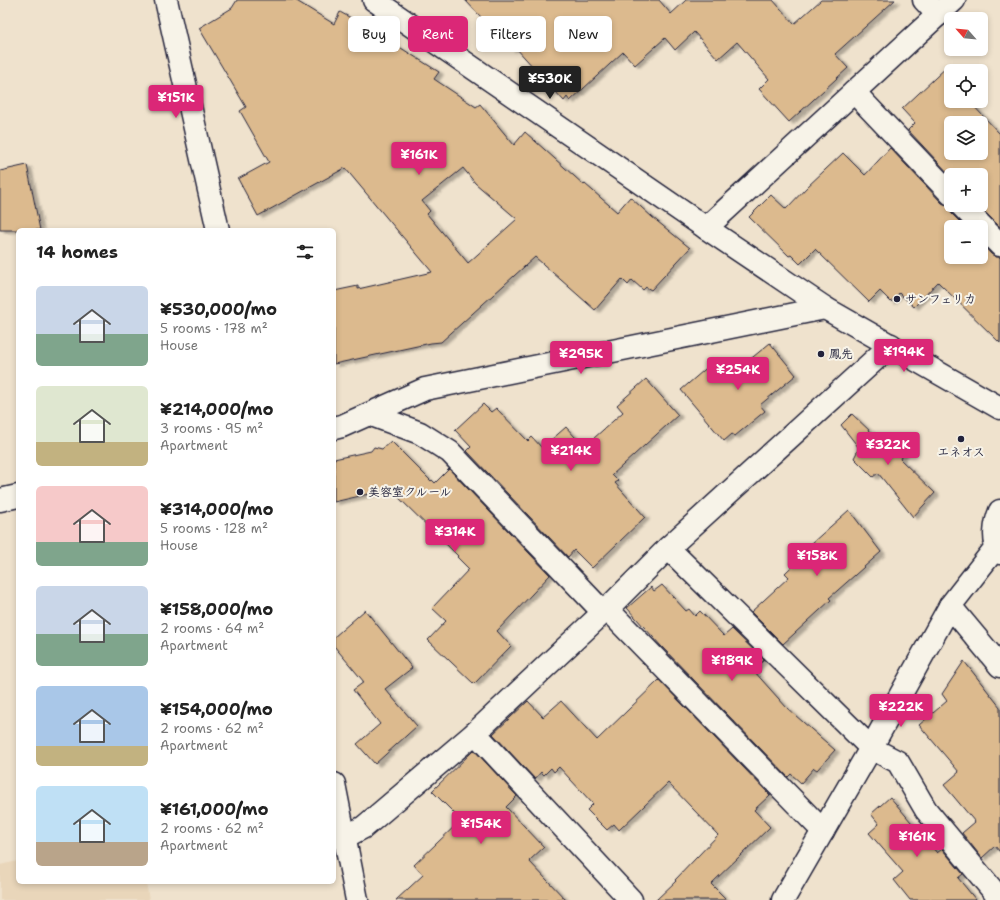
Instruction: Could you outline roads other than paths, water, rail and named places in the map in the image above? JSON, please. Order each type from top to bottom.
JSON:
[{"type":"street","points":[[166,0],[218,228]]},
{"type":"street","points":[[374,0],[825,308],[1000,408]]},
{"type":"street","points":[[706,228],[854,92],[931,8],[954,0]]},
{"type":"street","points":[[854,92],[944,187]]},
{"type":"street","points":[[968,212],[1000,245]]},
{"type":"street","points":[[336,428],[425,389],[825,308]]},
{"type":"street","points":[[344,837],[364,827],[475,733],[605,611],[668,548],[891,345]]},
{"type":"street","points":[[369,414],[420,433],[450,452],[823,831]]},
{"type":"street","points":[[0,500],[16,496]]},
{"type":"street","points":[[783,900],[871,748],[950,606],[998,547],[996,520],[1000,510]]},
{"type":"street","points":[[668,548],[871,748],[898,762],[926,810],[1000,899]]},
{"type":"street","points":[[950,606],[1000,666]]},
{"type":"street","points":[[475,733],[631,900]]},
{"type":"street","points":[[336,795],[357,900]]},
{"type":"place","name":"サンフェリカ","points":[[897,299]]},
{"type":"place","name":"鳳先","points":[[821,354]]},
{"type":"place","name":"エネオス","points":[[961,439]]},
{"type":"place","name":"美容室クルール","points":[[360,492]]}]
